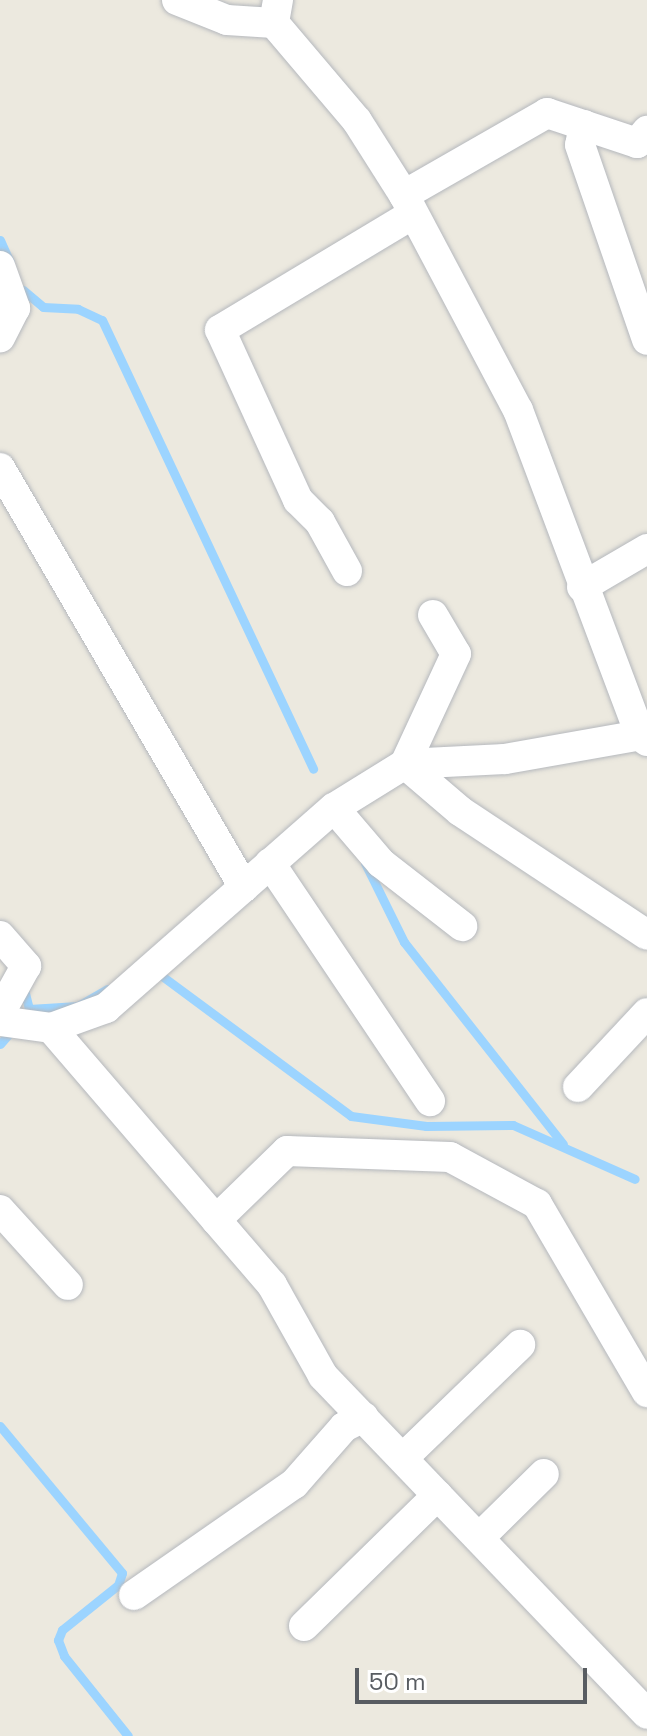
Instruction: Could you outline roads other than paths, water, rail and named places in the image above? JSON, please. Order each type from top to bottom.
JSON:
[{"type":"street","points":[[17,1022],[106,1008],[334,808],[405,764],[505,759],[645,737],[582,587],[518,410],[409,204],[357,121],[276,12],[227,20],[177,0]]},
{"type":"street","points":[[347,571],[320,522],[298,500],[220,330],[547,113],[637,143],[647,131]]},
{"type":"street","points":[[584,125],[580,145],[647,340]]},
{"type":"street","points":[[0,266],[15,308],[0,337]]},
{"type":"street","points":[[0,468],[244,887]]},
{"type":"street","points":[[582,587],[647,549]]},
{"type":"street","points":[[405,764],[456,654],[433,615]]},
{"type":"street","points":[[405,764],[460,811],[647,935]]},
{"type":"street","points":[[334,808],[381,863],[462,926]]},
{"type":"street","points":[[270,863],[430,1101]]},
{"type":"street","points":[[0,936],[26,966],[17,1022]]},
{"type":"street","points":[[578,1087],[647,1013]]},
{"type":"street","points":[[17,1022],[216,1220],[272,1285],[323,1376],[647,1714]]},
{"type":"street","points":[[216,1220],[287,1151],[450,1157],[537,1204],[647,1392]]},
{"type":"street","points":[[0,1210],[68,1285]]},
{"type":"street","points":[[403,1458],[520,1345]]},
{"type":"street","points":[[134,1595],[294,1484],[344,1427],[364,1417]]},
{"type":"street","points":[[479,1538],[544,1474]]},
{"type":"street","points":[[304,1626],[438,1495]]},
{"type":"waterway","points":[[0,240],[10,262]]},
{"type":"waterway","points":[[23,290],[43,307],[78,309],[102,320],[313,769]]},
{"type":"waterway","points":[[365,863],[404,942],[563,1144]]},
{"type":"waterway","points":[[162,976],[351,1116],[426,1126],[513,1125],[635,1179]]},
{"type":"waterway","points":[[24,989],[29,1009],[78,1006],[108,989]]},
{"type":"waterway","points":[[0,1044],[15,1027]]},
{"type":"waterway","points":[[0,1426],[122,1573],[118,1585],[62,1630],[58,1640],[64,1656],[128,1736]]}]
